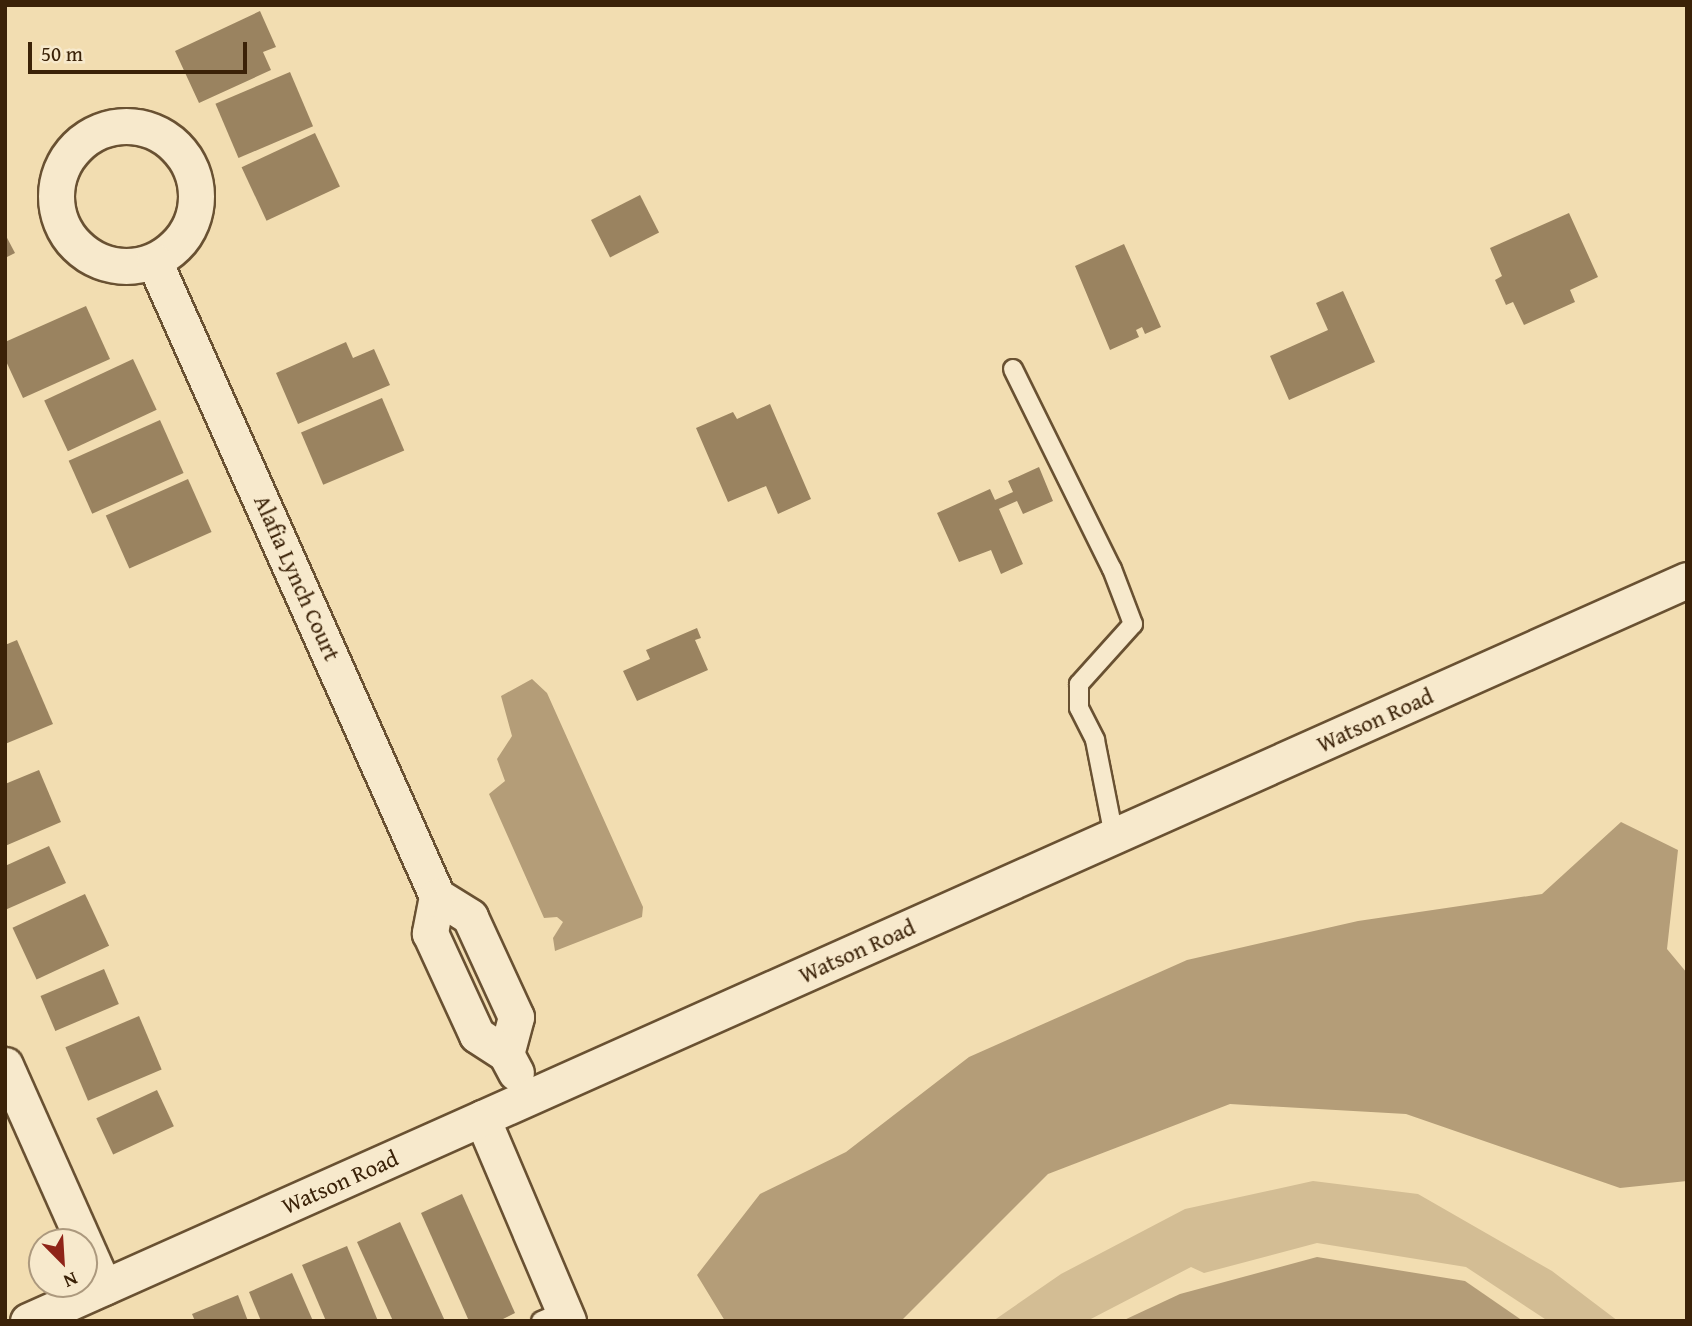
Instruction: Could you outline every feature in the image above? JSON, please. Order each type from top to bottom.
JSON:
[{"type":"street","points":[[128,125],[152,130],[172,142],[188,160],[196,183],[197,206],[189,229],[174,248],[154,261],[132,267],[109,265],[88,256],[71,240],[60,221],[58,176],[68,155],[84,139],[104,129],[128,125]]},
{"type":"street","name":"Alafia Lynch Court","points":[[154,261],[437,896],[430,933],[477,1035],[506,1055],[527,1094]]},
{"type":"street","name":"Watson Road","points":[[28,1321],[1687,580]]},
{"type":"street","points":[[5,1065],[104,1287]]},
{"type":"street","points":[[482,1118],[558,1318]]},
{"type":"lane","points":[[1013,369],[1112,569],[1133,624],[1079,684],[1079,709],[1095,740],[1114,836]]},
{"type":"shaded area","points":[[532,679],[547,693],[643,907],[642,917],[555,951],[553,938],[563,922],[557,917],[544,918],[489,794],[505,781],[497,759],[512,736],[501,696]]},
{"type":"shaded area","points":[[1621,822],[1678,850],[1667,949],[1687,973],[1687,1181],[1620,1188],[1406,1114],[1230,1104],[1048,1174],[901,1321],[725,1321],[697,1275],[760,1194],[846,1152],[969,1057],[1187,960],[1358,921],[1542,894]]},
{"type":"shaded area","points":[[1313,1181],[1418,1194],[1552,1271],[1618,1321],[1548,1321],[1466,1267],[1317,1243],[1204,1273],[1191,1267],[1087,1321],[993,1321],[1061,1274],[1185,1209]]},
{"type":"shaded area","points":[[1317,1257],[1465,1281],[1523,1321],[1122,1321],[1180,1294]]},
{"type":"building","points":[[260,11],[276,47],[263,52],[271,70],[199,103],[175,51]]},
{"type":"building","points":[[290,72],[313,126],[238,158],[215,104]]},
{"type":"building","points":[[315,133],[340,186],[267,221],[242,167]]},
{"type":"building","points":[[640,195],[659,232],[610,257],[591,220]]},
{"type":"building","points":[[1569,213],[1598,277],[1570,290],[1575,302],[1524,325],[1513,302],[1506,305],[1495,280],[1502,276],[1490,248]]},
{"type":"building","points":[[5,234],[15,253],[5,258]]},
{"type":"building","points":[[1124,244],[1161,327],[1145,334],[1142,327],[1136,330],[1139,337],[1110,350],[1075,266]]},
{"type":"building","points":[[1343,291],[1375,362],[1289,400],[1270,356],[1328,330],[1316,303]]},
{"type":"building","points":[[86,306],[110,359],[23,398],[5,359],[5,342]]},
{"type":"building","points":[[346,342],[353,358],[374,349],[390,385],[298,424],[276,373]]},
{"type":"building","points":[[133,359],[157,410],[68,451],[44,400]]},
{"type":"building","points":[[382,398],[404,450],[323,485],[301,432]]},
{"type":"building","points":[[770,404],[811,499],[778,514],[766,486],[728,502],[696,428],[733,412],[737,419]]},
{"type":"building","points":[[160,420],[184,473],[92,514],[69,461]]},
{"type":"building","points":[[1039,467],[1053,501],[1023,514],[1017,501],[999,509],[1023,564],[1001,574],[991,550],[959,562],[937,513],[990,489],[995,500],[1013,492],[1008,481]]},
{"type":"building","points":[[188,479],[212,532],[129,569],[106,516]]},
{"type":"building","points":[[697,628],[701,638],[695,640],[708,670],[637,701],[623,671],[650,659],[646,650]]},
{"type":"building","points":[[17,640],[53,724],[5,744],[5,645]]},
{"type":"building","points":[[39,770],[61,822],[5,846],[5,784]]},
{"type":"building","points":[[49,846],[66,883],[5,910],[5,866]]},
{"type":"building","points":[[85,894],[109,946],[37,979],[12,928]]},
{"type":"building","points":[[104,969],[119,1004],[55,1031],[40,996]]},
{"type":"building","points":[[139,1016],[162,1069],[88,1101],[65,1047]]},
{"type":"building","points":[[157,1090],[174,1126],[113,1155],[96,1118]]},
{"type":"building","points":[[462,1194],[515,1313],[499,1321],[469,1321],[421,1213]]},
{"type":"building","points":[[400,1222],[445,1321],[393,1321],[357,1242]]},
{"type":"building","points":[[347,1246],[378,1321],[326,1321],[302,1265]]},
{"type":"building","points":[[292,1273],[313,1321],[261,1321],[249,1292]]},
{"type":"building","points":[[238,1295],[248,1321],[195,1321],[192,1314]]}]
